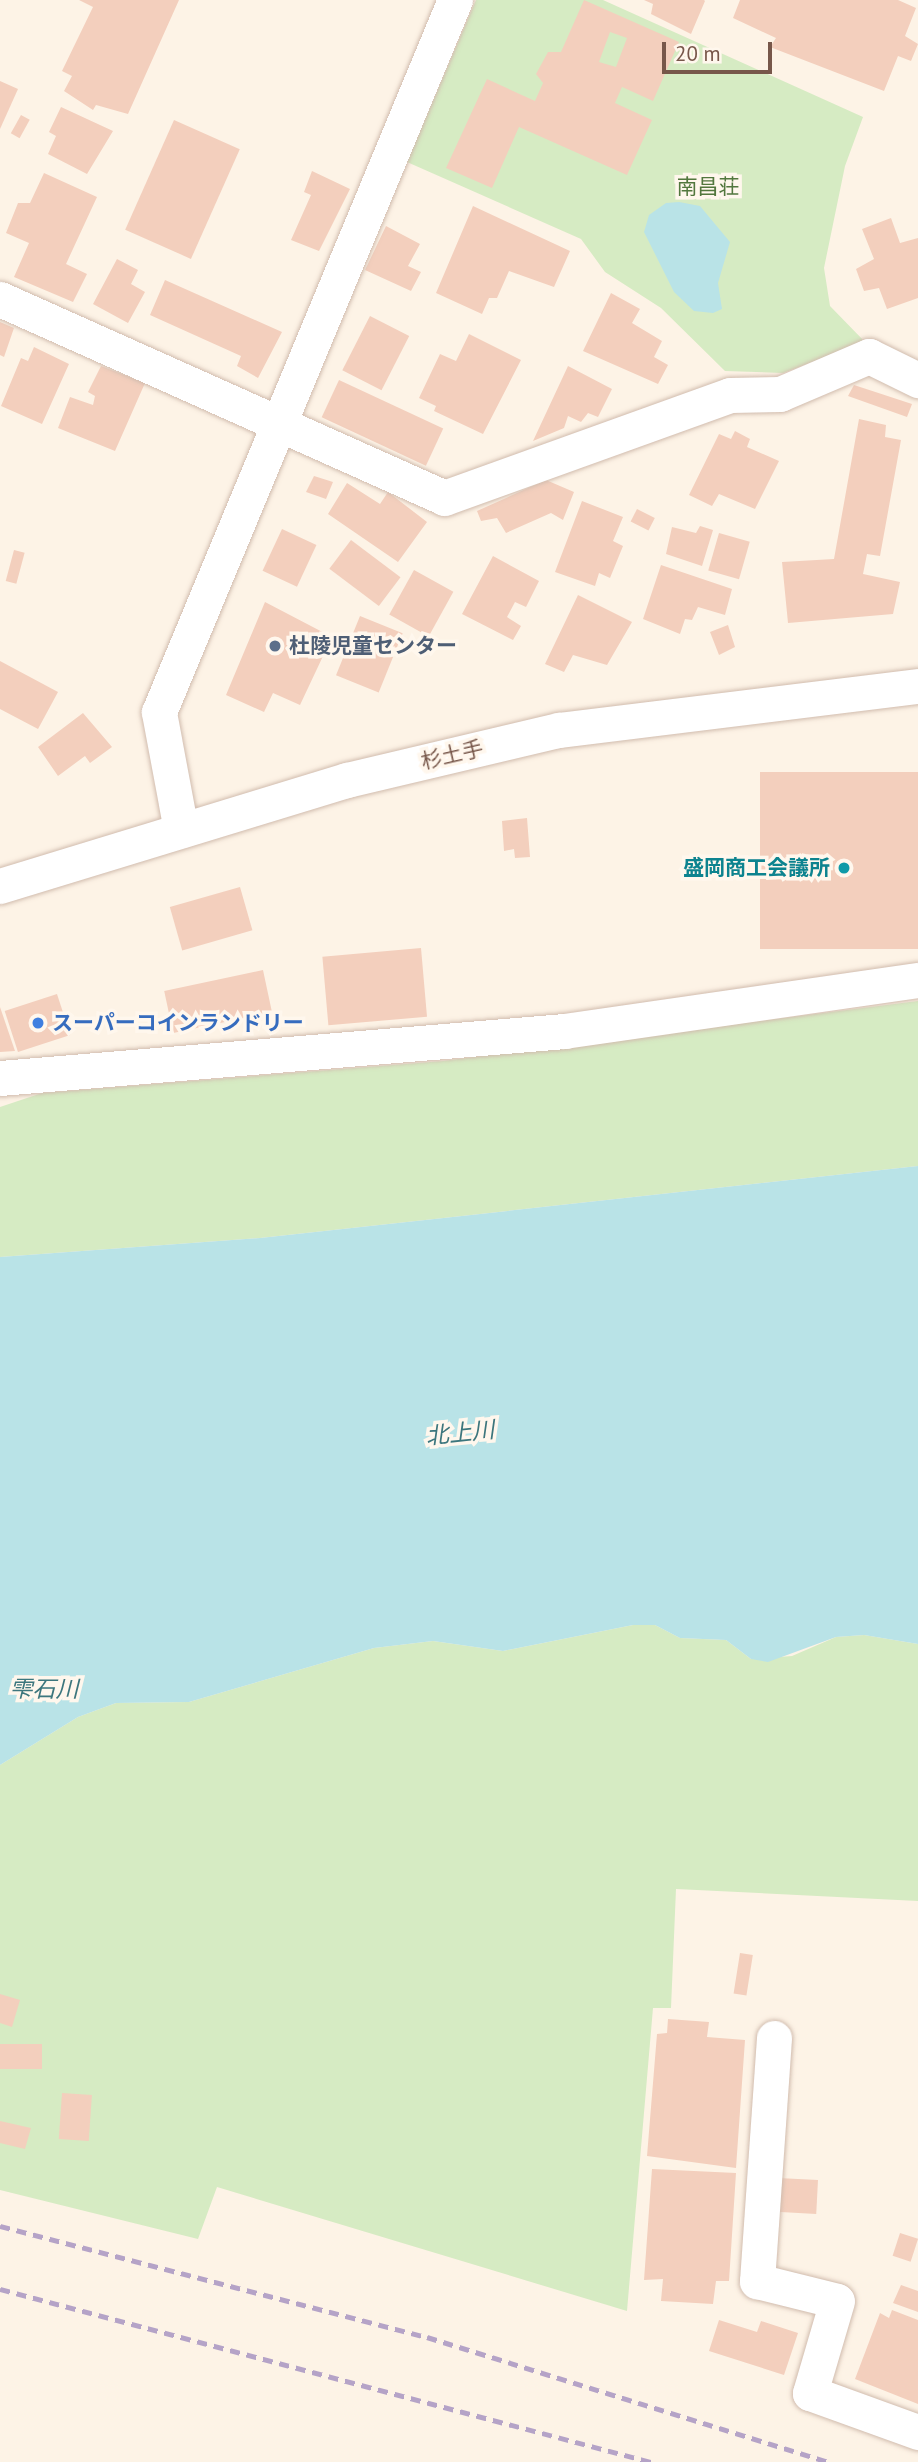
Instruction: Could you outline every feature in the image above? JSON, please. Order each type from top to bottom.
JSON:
[{"type":"street","points":[[181,830],[159,712],[274,426],[455,0]]},
{"type":"street","points":[[0,299],[274,426],[444,498],[730,395],[780,394],[869,356],[918,380]]},
{"type":"street","name":"杉土手","points":[[0,886],[347,780],[559,730],[918,686]]},
{"type":"street","points":[[0,1078],[564,1031],[918,980]]},
{"type":"street","points":[[774,2038],[757,2281],[837,2301],[810,2393],[918,2432]]},
{"type":"green space","name":"南昌荘","points":[[476,0],[603,0],[863,117],[845,166],[824,268],[830,306],[865,342],[783,373],[725,371],[661,308],[605,272],[581,239],[407,162]]},
{"type":"green space","points":[[918,1001],[918,1166],[260,1238],[0,1257],[0,1107],[42,1093],[443,1061]]},
{"type":"green space","points":[[633,1625],[655,1625],[680,1638],[726,1640],[751,1659],[792,1656],[836,1637],[864,1635],[918,1644],[918,1901],[676,1889],[671,2008],[653,2008],[627,2311],[217,2187],[198,2239],[0,2190],[0,1765],[78,1717],[116,1703],[189,1702],[374,1648],[433,1641],[503,1651]]},
{"type":"water","points":[[679,202],[700,206],[730,242],[718,283],[722,309],[713,313],[694,311],[674,292],[644,232],[649,215],[666,203]]},
{"type":"water","points":[[918,1166],[918,1644],[864,1635],[836,1637],[768,1662],[751,1659],[726,1640],[680,1638],[655,1625],[633,1625],[503,1651],[433,1641],[374,1648],[189,1702],[116,1703],[78,1717],[0,1765],[0,1257],[260,1238]]},
{"type":"building","points":[[79,0],[179,0],[128,114],[96,105],[93,110],[64,91],[72,76],[62,71],[93,7]]},
{"type":"building","points":[[584,0],[679,42],[653,101],[622,87],[615,103],[652,120],[627,175],[519,127],[492,188],[446,168],[487,79],[535,101],[543,83],[536,74],[548,52],[561,52]],"holes":[[[610,32],[627,38],[616,67],[599,62]]]},
{"type":"building","points":[[644,0],[705,1],[691,34],[651,14],[653,4]]},
{"type":"building","points":[[740,0],[898,0],[916,8],[905,36],[918,44],[911,61],[898,56],[884,91],[770,47],[776,38],[733,18]]},
{"type":"building","points":[[0,81],[18,89],[0,129]]},
{"type":"building","points":[[61,107],[113,131],[87,174],[48,154],[56,136],[49,132]]},
{"type":"building","points":[[21,115],[30,120],[20,138],[11,133]]},
{"type":"building","points":[[174,120],[240,149],[191,259],[125,230]]},
{"type":"building","points":[[312,171],[350,189],[319,251],[291,240],[311,195],[304,192]]},
{"type":"building","points":[[44,173],[97,197],[66,264],[87,274],[73,302],[14,277],[29,243],[6,233],[18,203],[30,203]]},
{"type":"building","points":[[473,206],[570,251],[554,287],[509,271],[497,298],[489,298],[482,314],[436,293]]},
{"type":"building","points":[[891,218],[900,243],[918,238],[918,298],[887,309],[879,288],[864,291],[856,269],[874,259],[862,229]]},
{"type":"building","points":[[386,226],[420,244],[408,266],[421,272],[411,291],[365,270]]},
{"type":"building","points":[[117,259],[138,270],[131,284],[145,292],[128,323],[93,304]]},
{"type":"building","points":[[165,280],[282,332],[258,378],[237,366],[241,356],[150,315]]},
{"type":"building","points":[[611,293],[640,309],[632,323],[662,341],[654,357],[668,365],[658,384],[583,351]]},
{"type":"building","points":[[370,316],[409,336],[382,390],[342,370]]},
{"type":"building","points":[[0,322],[14,328],[4,357],[0,355]]},
{"type":"building","points":[[469,334],[521,360],[483,434],[434,411],[436,406],[419,398],[440,354],[456,361]]},
{"type":"building","points":[[34,347],[69,364],[42,424],[1,406],[21,358],[28,361]]},
{"type":"building","points":[[101,366],[145,383],[115,451],[58,428],[70,397],[93,405],[95,396],[88,392]]},
{"type":"building","points":[[568,366],[612,389],[598,417],[588,413],[581,422],[568,416],[564,428],[533,441]]},
{"type":"building","points":[[339,380],[443,429],[426,466],[322,417]]},
{"type":"building","points":[[854,385],[912,404],[907,417],[848,396]]},
{"type":"building","points":[[859,419],[886,425],[885,437],[901,440],[880,556],[867,554],[863,574],[900,582],[893,614],[788,623],[782,562],[834,559]]},
{"type":"building","points":[[735,431],[750,439],[747,447],[779,461],[755,509],[719,494],[712,506],[689,495],[719,434],[731,439]]},
{"type":"building","points":[[314,476],[333,482],[326,499],[306,492]]},
{"type":"building","points":[[546,480],[574,492],[563,520],[551,513],[506,533],[497,518],[481,521],[477,511]]},
{"type":"building","points":[[347,483],[380,504],[388,492],[427,522],[398,562],[328,514]]},
{"type":"building","points":[[582,501],[623,517],[613,541],[623,546],[610,578],[599,573],[595,586],[555,572]]},
{"type":"building","points":[[637,509],[655,518],[648,531],[631,521]]},
{"type":"building","points":[[700,526],[713,530],[702,566],[666,554],[672,527],[696,533]]},
{"type":"building","points":[[282,529],[316,545],[297,587],[263,571]]},
{"type":"building","points":[[719,533],[750,542],[739,579],[708,570]]},
{"type":"building","points":[[351,540],[401,577],[379,606],[329,569]]},
{"type":"building","points":[[14,550],[25,553],[16,584],[6,581]]},
{"type":"building","points":[[493,556],[539,581],[526,607],[515,602],[507,617],[521,626],[513,640],[462,614]]},
{"type":"building","points":[[661,565],[732,589],[725,615],[698,607],[692,620],[685,619],[680,634],[643,619]]},
{"type":"building","points":[[414,570],[453,592],[429,636],[389,615]]},
{"type":"building","points":[[578,595],[632,622],[607,665],[573,655],[564,672],[545,664]]},
{"type":"building","points":[[265,602],[332,637],[300,705],[273,693],[264,712],[226,695]]},
{"type":"building","points":[[360,616],[403,633],[379,693],[336,675]]},
{"type":"building","points":[[728,625],[735,647],[719,655],[710,632]]},
{"type":"building","points":[[0,661],[58,692],[38,729],[0,709]]},
{"type":"building","points":[[83,713],[112,747],[90,763],[85,756],[58,776],[38,747]]},
{"type":"building","name":"盛岡商工会議所","points":[[760,772],[918,772],[918,949],[760,949]]},
{"type":"building","points":[[527,818],[530,857],[515,858],[514,849],[504,851],[502,821]]},
{"type":"building","points":[[240,887],[252,930],[182,950],[170,907]]},
{"type":"building","points":[[421,948],[427,1017],[328,1025],[322,957]]},
{"type":"building","points":[[263,970],[272,1012],[173,1033],[164,991]]},
{"type":"building","name":"スーパーコインランドリー","points":[[57,994],[70,1035],[18,1052],[5,1011]]},
{"type":"building","points":[[0,1007],[15,1051],[0,1052]]},
{"type":"building","points":[[740,1953],[753,1955],[746,1996],[734,1993]]},
{"type":"building","points":[[0,1994],[20,2000],[12,2027],[0,2023]]},
{"type":"building","points":[[668,2019],[709,2022],[707,2037],[745,2040],[736,2168],[647,2156],[657,2034],[667,2033]]},
{"type":"building","points":[[0,2044],[42,2044],[42,2069],[0,2069]]},
{"type":"building","points":[[62,2093],[92,2095],[89,2141],[59,2139]]},
{"type":"building","points":[[0,2121],[31,2128],[25,2149],[0,2143]]},
{"type":"building","points":[[652,2169],[736,2173],[729,2281],[716,2281],[713,2304],[661,2301],[663,2279],[644,2280]]},
{"type":"building","points":[[778,2178],[818,2180],[816,2214],[776,2212]]},
{"type":"building","points":[[900,2233],[918,2239],[911,2262],[893,2256]]},
{"type":"building","points":[[901,2285],[918,2291],[918,2312],[893,2303]]},
{"type":"building","points":[[892,2310],[918,2320],[918,2404],[855,2379],[880,2313],[889,2318]]},
{"type":"building","points":[[719,2320],[757,2332],[761,2321],[798,2333],[784,2375],[709,2351]]},
{"type":"railway","points":[[0,2226],[427,2337],[829,2462]]},
{"type":"railway","points":[[0,2289],[651,2462]]},
{"type":"place","name":"杜陵児童センター","points":[[275,646]]},
{"type":"place","name":"盛岡商工会議所","points":[[844,868]]},
{"type":"place","name":"スーパーコインランドリー","points":[[38,1023]]},
{"type":"water label","name":"北上川","points":[[460,1433]]},
{"type":"water label","name":"雫石川","points":[[44,1689]]}]
